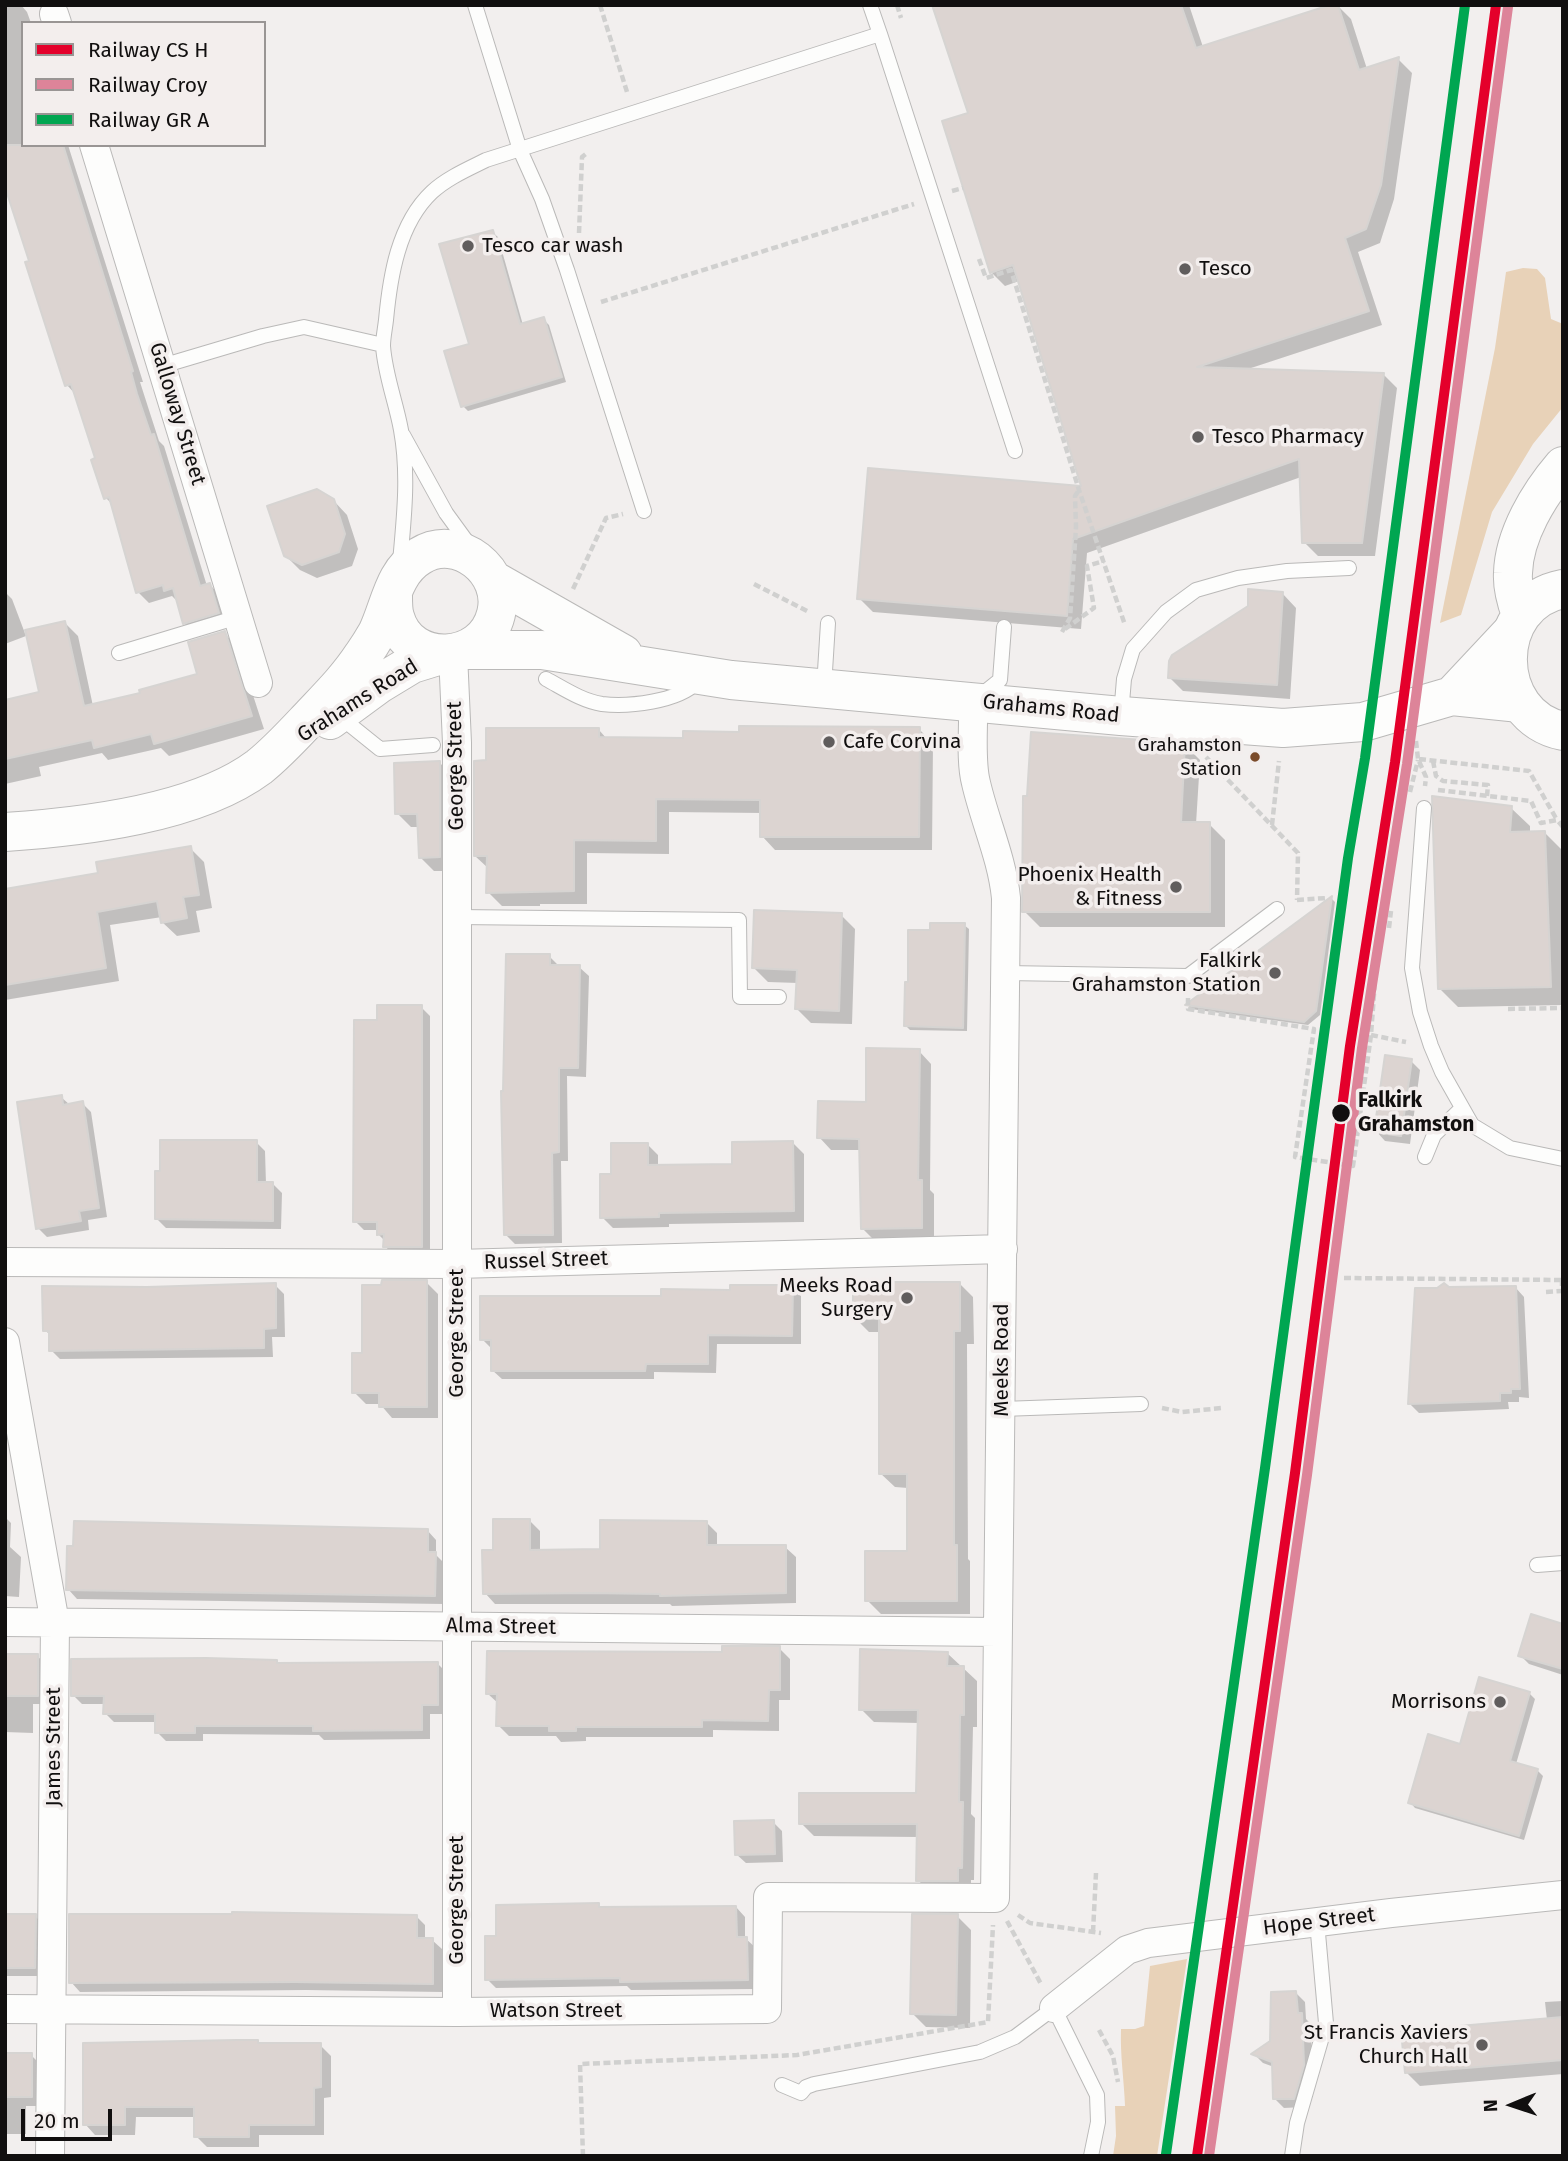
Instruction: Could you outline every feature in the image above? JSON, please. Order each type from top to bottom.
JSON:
[{"type":"main road","points":[[1561,736],[1536,720],[1520,702],[1508,679],[1506,654],[1516,624],[1513,572],[1518,543],[1531,514],[1563,466]]},
{"type":"main road","points":[[439,549],[466,553],[489,573],[498,596],[497,614],[490,630],[480,642],[454,653],[419,648],[403,634],[394,617],[395,587],[407,565],[422,554],[439,549]]},
{"type":"main road","name":"Grahams Road","points":[[489,573],[560,619],[647,666]]},
{"type":"main road","name":"Grahams Road","points":[[5,832],[55,829],[156,812],[230,785],[258,768],[348,677],[376,634],[395,587]]},
{"type":"main road","points":[[1452,696],[1537,599],[1563,589]]},
{"type":"main road","name":"Grahams Road","points":[[277,751],[338,715],[379,684],[412,664],[454,653],[542,650],[701,674],[823,688],[1197,723],[1283,727],[1363,722],[1452,696],[1520,702]]},
{"type":"street","name":"Galloway Street","points":[[95,147],[258,683]]},
{"type":"street","name":"George Street","points":[[454,653],[457,743],[457,2012]]},
{"type":"street","name":"Meeks Road","points":[[973,701],[975,779],[1004,876],[1006,898],[995,1898]]},
{"type":"street","name":"Russel Street","points":[[5,1262],[457,1264],[1003,1249]]},
{"type":"street","name":"James Street","points":[[5,1342],[55,1623],[50,2156]]},
{"type":"street","name":"Alma Street","points":[[5,1622],[997,1632]]},
{"type":"street","name":"Hope Street","points":[[1054,2008],[1116,1941],[1165,1940],[1563,1895]]},
{"type":"street","name":"Watson Street","points":[[5,2008],[457,2012],[767,2010],[768,1897],[995,1898]]},
{"type":"lane","points":[[475,5],[520,150],[542,199],[567,270],[644,511]]},
{"type":"lane","points":[[870,5],[1015,451]]},
{"type":"lane","points":[[395,587],[406,502],[401,430],[383,345],[397,254],[410,222],[431,193],[486,159],[880,34]]},
{"type":"lane","points":[[162,366],[263,336],[304,327],[383,345]]},
{"type":"lane","points":[[401,430],[446,513],[489,573]]},
{"type":"lane","points":[[1121,716],[1124,679],[1133,649],[1166,612],[1196,590],[1238,578],[1287,571],[1349,568]]},
{"type":"lane","points":[[119,653],[238,617]]},
{"type":"lane","points":[[823,688],[828,623]]},
{"type":"lane","points":[[973,701],[1000,680],[1004,627]]},
{"type":"lane","points":[[546,679],[579,696],[603,704],[670,698],[693,687],[701,674]]},
{"type":"lane","points":[[338,715],[380,748],[433,745]]},
{"type":"lane","points":[[1424,808],[1412,968],[1420,1012],[1431,1046],[1442,1072],[1472,1125],[1510,1148],[1563,1159]]},
{"type":"lane","points":[[1006,973],[1188,976],[1277,909]]},
{"type":"lane","points":[[457,917],[740,920],[740,997],[779,997]]},
{"type":"lane","points":[[1425,1157],[1434,1135],[1462,1108]]},
{"type":"lane","points":[[1002,1409],[1141,1404]]},
{"type":"lane","points":[[1536,1565],[1563,1563]]},
{"type":"lane","points":[[1292,2156],[1297,2123],[1326,2023],[1317,1922]]},
{"type":"lane","points":[[782,2085],[799,2098],[806,2087],[814,2084],[980,2052],[1015,2037],[1054,2008],[1097,2095],[1098,2122],[1091,2156]]},
{"type":"path","points":[[600,5],[634,113]]},
{"type":"path","points":[[897,5],[901,19]]},
{"type":"path","points":[[582,244],[579,235],[582,157],[591,149]]},
{"type":"path","points":[[951,177],[960,203]]},
{"type":"path","points":[[604,313],[601,302],[963,188]]},
{"type":"path","points":[[977,253],[986,278],[1011,270],[1079,490],[1133,649]]},
{"type":"path","points":[[1079,490],[1075,496],[1076,527],[1070,618],[1062,632],[1094,608],[1087,566],[1104,561]]},
{"type":"path","points":[[560,619],[606,518],[644,511]]},
{"type":"path","points":[[754,584],[828,623]]},
{"type":"path","points":[[1197,723],[1206,757],[1298,853],[1297,900]]},
{"type":"path","points":[[1418,759],[1529,771],[1556,820],[1563,827]]},
{"type":"path","points":[[1413,774],[1418,759]]},
{"type":"path","points":[[1418,759],[1426,777],[1425,788],[1531,801],[1541,823],[1556,820]]},
{"type":"path","points":[[1433,761],[1436,776],[1443,781],[1488,785],[1487,796]]},
{"type":"path","points":[[1271,826],[1278,776]]},
{"type":"path","points":[[1188,976],[1188,1009],[1314,1029],[1295,1157],[1353,1166],[1371,1035],[1376,967],[1395,834]]},
{"type":"path","points":[[1277,909],[1283,909],[1297,900],[1327,898]]},
{"type":"path","points":[[1508,1009],[1563,1008]]},
{"type":"path","points":[[1371,1035],[1398,1040]]},
{"type":"path","points":[[1344,1278],[1562,1280],[1562,1291],[1546,1292]]},
{"type":"path","points":[[1182,1412],[1222,1408]]},
{"type":"path","points":[[1093,1932],[1096,1873]]},
{"type":"path","points":[[995,1898],[1030,1923],[1093,1932],[1116,1941]]},
{"type":"path","points":[[995,1898],[1054,2008]]},
{"type":"path","points":[[583,2156],[580,2064],[797,2055],[988,2022],[995,1898]]},
{"type":"shaded area","points":[[1523,268],[1537,269],[1545,278],[1551,319],[1563,324],[1563,407],[1533,444],[1492,512],[1461,615],[1440,623],[1495,348],[1506,272]]},
{"type":"shaded area","points":[[1187,1959],[1157,2156],[1113,2156],[1116,2136],[1115,2106],[1125,2106],[1121,2029],[1144,2026],[1150,1966]]},
{"type":"building","name":"Tesco","points":[[932,5],[1181,5],[1196,48],[1330,5],[1338,5],[1359,70],[1399,57],[1381,185],[1366,229],[1345,238],[1369,311],[1197,367],[1384,373],[1362,543],[1302,543],[1299,459],[1073,539],[1067,616],[857,599],[868,468],[1081,486],[1013,265],[990,273],[942,121],[968,113]]},
{"type":"building","points":[[5,145],[64,147],[133,371],[131,372],[137,394],[151,435],[154,434],[200,586],[210,583],[219,613],[183,624],[173,588],[164,591],[163,585],[136,593],[109,497],[104,499],[91,460],[95,458],[71,384],[65,386],[25,262],[29,261],[5,187]]},
{"type":"building","points":[[493,230],[520,324],[544,317],[562,377],[461,407],[444,351],[469,344],[439,244]]},
{"type":"building","points":[[317,489],[334,499],[345,534],[339,552],[302,565],[284,556],[267,506]]},
{"type":"building","points":[[1248,589],[1283,592],[1277,685],[1168,678],[1172,655],[1248,606]]},
{"type":"building","points":[[65,621],[84,706],[140,693],[139,690],[197,674],[188,642],[225,631],[252,716],[154,744],[151,734],[94,748],[92,740],[5,759],[5,700],[39,692],[25,630]]},
{"type":"building","points":[[739,726],[920,727],[919,837],[760,837],[760,800],[656,799],[656,841],[574,840],[574,891],[486,893],[487,856],[474,856],[474,761],[486,760],[486,728],[599,728],[599,737],[683,738],[683,731],[739,732]]},
{"type":"building","points":[[1031,732],[1185,743],[1181,822],[1210,822],[1210,912],[1022,912],[1023,796],[1027,796]]},
{"type":"building","points":[[440,761],[440,857],[419,858],[417,814],[395,814],[394,763]]},
{"type":"building","points":[[1432,796],[1512,806],[1510,832],[1545,831],[1551,987],[1438,989]]},
{"type":"building","points":[[191,846],[199,895],[183,897],[187,918],[161,923],[157,901],[97,912],[106,968],[5,985],[5,889],[98,873],[96,862]]},
{"type":"building","name":"Falkirk Grahamston Station","points":[[1332,896],[1316,1011],[1304,1022],[1185,1005]]},
{"type":"building","points":[[754,910],[842,913],[839,1011],[795,1009],[797,970],[752,968]]},
{"type":"building","points":[[930,923],[965,923],[963,1028],[904,1026],[905,982],[908,982],[908,930],[930,930]]},
{"type":"building","points":[[506,954],[550,954],[550,965],[580,965],[578,1068],[559,1068],[559,1152],[552,1153],[553,1235],[504,1235],[501,1091]]},
{"type":"building","points":[[377,1005],[422,1005],[422,1247],[383,1247],[384,1234],[377,1235],[377,1222],[353,1222],[354,1020],[377,1020]]},
{"type":"building","points":[[866,1048],[920,1049],[918,1180],[922,1180],[922,1228],[861,1229],[859,1139],[817,1138],[818,1101],[866,1102]]},
{"type":"building","points":[[1385,1055],[1412,1059],[1401,1136],[1374,1132]]},
{"type":"building","points":[[62,1095],[63,1105],[83,1101],[99,1208],[79,1211],[81,1221],[36,1229],[17,1102]]},
{"type":"building","points":[[160,1140],[257,1140],[257,1182],[273,1182],[273,1221],[155,1219],[155,1171],[160,1171]]},
{"type":"building","points":[[793,1141],[794,1211],[659,1213],[659,1217],[600,1218],[600,1174],[611,1174],[611,1143],[648,1143],[648,1165],[732,1164],[732,1142]]},
{"type":"building","points":[[382,1280],[427,1280],[427,1407],[379,1407],[379,1393],[352,1393],[352,1353],[362,1353],[362,1285],[381,1285]]},
{"type":"building","points":[[853,1282],[960,1282],[960,1331],[954,1331],[954,1545],[957,1545],[957,1601],[865,1601],[865,1551],[907,1551],[907,1474],[879,1474],[879,1319],[853,1319]]},
{"type":"building","points":[[276,1283],[276,1328],[264,1329],[264,1348],[49,1351],[49,1331],[43,1331],[42,1286],[147,1287]]},
{"type":"building","points":[[1444,1283],[1449,1287],[1516,1286],[1520,1389],[1511,1389],[1511,1393],[1500,1393],[1500,1401],[1408,1404],[1415,1288],[1437,1288]]},
{"type":"building","points":[[730,1285],[793,1285],[792,1336],[708,1335],[708,1364],[646,1364],[645,1371],[491,1371],[491,1340],[480,1340],[480,1296],[661,1296],[661,1289],[730,1290]]},
{"type":"building","points":[[493,1519],[530,1519],[530,1550],[600,1549],[600,1520],[707,1521],[707,1545],[786,1545],[786,1593],[660,1596],[590,1593],[483,1594],[482,1550],[493,1550]]},
{"type":"building","points":[[74,1521],[428,1529],[428,1552],[436,1552],[435,1596],[66,1590],[67,1546],[73,1546]]},
{"type":"building","points":[[1531,1614],[1563,1624],[1563,1669],[1518,1656]]},
{"type":"building","points":[[722,1646],[780,1646],[780,1690],[769,1690],[768,1721],[702,1720],[702,1727],[576,1727],[576,1731],[549,1731],[549,1726],[496,1726],[497,1694],[486,1694],[487,1651],[722,1652]]},
{"type":"building","points":[[860,1649],[948,1652],[947,1666],[964,1666],[964,1715],[960,1715],[959,1802],[963,1802],[962,1868],[958,1868],[958,1881],[916,1881],[917,1824],[799,1824],[799,1793],[916,1793],[918,1710],[859,1710]]},
{"type":"building","points":[[5,1654],[38,1654],[38,1696],[5,1696]]},
{"type":"building","points":[[71,1659],[277,1660],[277,1663],[438,1662],[438,1705],[422,1705],[422,1730],[313,1731],[313,1726],[195,1726],[195,1733],[155,1733],[155,1714],[103,1714],[104,1696],[71,1696]]},
{"type":"building","name":"Morrisons","points":[[1479,1677],[1530,1692],[1510,1761],[1538,1769],[1519,1836],[1408,1803],[1428,1734],[1460,1744]]},
{"type":"building","points":[[774,1820],[775,1854],[735,1855],[734,1821]]},
{"type":"building","points":[[599,1903],[599,1907],[736,1906],[737,1937],[747,1937],[748,1980],[485,1980],[485,1936],[496,1936],[496,1905]]},
{"type":"building","points":[[232,1912],[417,1915],[417,1938],[433,1938],[433,1984],[69,1983],[69,1914]]},
{"type":"building","points":[[5,1914],[36,1914],[35,1968],[5,1968]]},
{"type":"building","points":[[912,1914],[958,1914],[956,2015],[910,2014]]},
{"type":"building","points":[[1296,1991],[1298,2013],[1302,2013],[1304,2065],[1294,2099],[1273,2099],[1272,2062],[1251,2054],[1270,2041],[1271,1992]]},
{"type":"building","name":"St Francis Xaviers Church Hall","points":[[1563,2017],[1563,2060],[1405,2073],[1401,2031]]},
{"type":"building","points":[[258,2040],[258,2043],[321,2043],[321,2087],[314,2088],[314,2125],[249,2125],[249,2137],[194,2137],[194,2107],[125,2107],[125,2125],[83,2125],[83,2043]]},
{"type":"building","points":[[5,2053],[32,2053],[32,2097],[5,2097]]},
{"type":"transit line","points":[[1166,2154],[1265,1468],[1348,858],[1365,758],[1465,5]]},
{"type":"transit line","points":[[1197,2156],[1295,1473],[1350,1046],[1395,762],[1496,5]]},
{"type":"rail line","name":"Croy","points":[[1209,2156],[1307,1475],[1362,1048],[1407,764],[1508,7]]},
{"type":"place","name":"Tesco car wash","points":[[468,246]]},
{"type":"place","name":"Tesco","points":[[1185,269]]},
{"type":"place","name":"Tesco Pharmacy","points":[[1198,437]]},
{"type":"place","name":"Cafe Corvina","points":[[829,742]]},
{"type":"place","name":"Grahamston Station","points":[[1255,757]]},
{"type":"place","name":"Phoenix Health & Fitness","points":[[1176,887]]},
{"type":"place","name":"Falkirk Grahamston Station","points":[[1275,973]]},
{"type":"place","name":"Falkirk Grahamston","points":[[1341,1113]]},
{"type":"place","name":"Meeks Road Surgery","points":[[907,1298]]},
{"type":"place","name":"Morrisons","points":[[1500,1702]]},
{"type":"place","name":"St Francis Xaviers Church Hall","points":[[1482,2045]]}]
